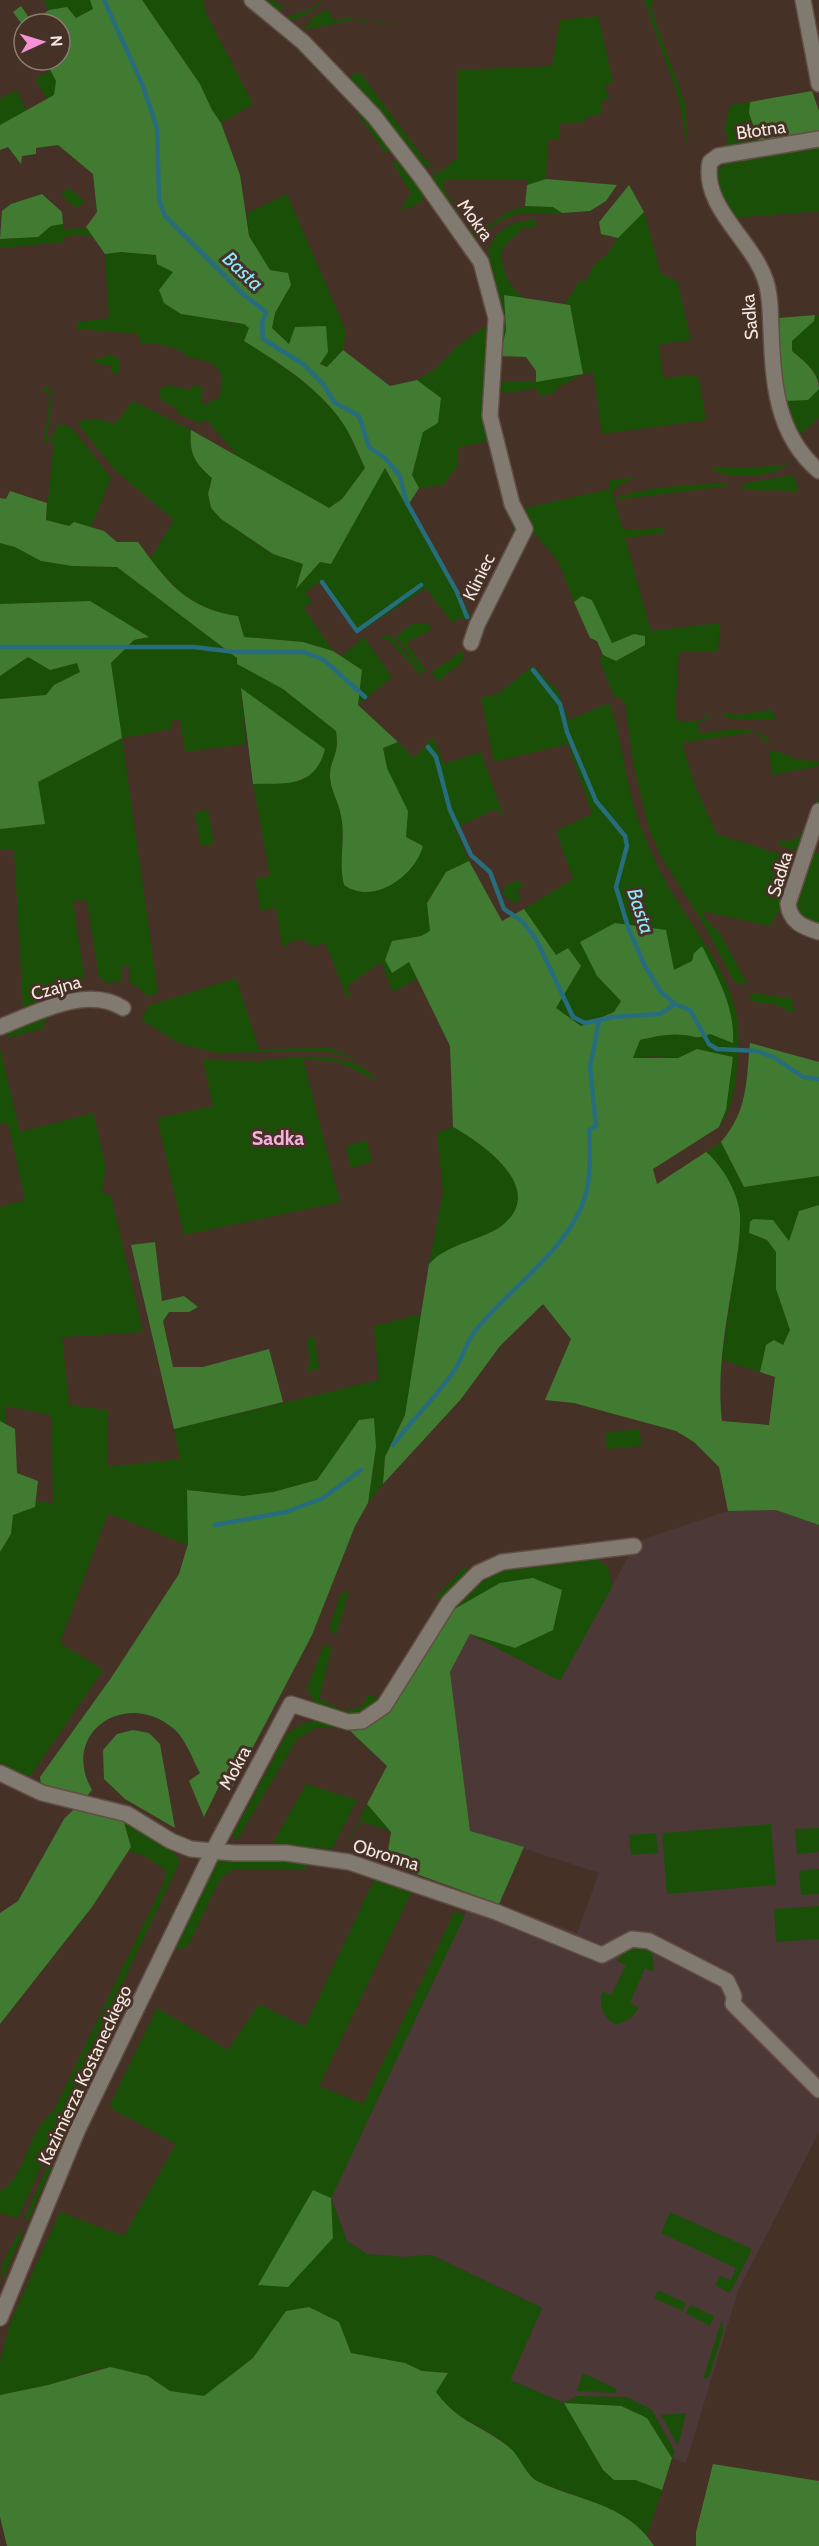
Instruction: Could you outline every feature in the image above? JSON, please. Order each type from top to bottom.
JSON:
[{"type":"street","name":"Mokra","points":[[252,0],[303,42],[374,116],[421,177],[481,262],[496,318],[490,416],[512,504],[525,529]]},
{"type":"street","points":[[803,0],[819,84]]},
{"type":"street","name":"Błotna","points":[[710,162],[718,156],[731,153],[819,139]]},
{"type":"street","name":"Sadka","points":[[710,162],[708,173],[712,190],[765,279],[769,297],[774,383],[780,412],[795,447],[819,471]]},
{"type":"street","name":"Kliniec","points":[[471,644],[477,625],[525,529]]},
{"type":"street","name":"Sadka","points":[[819,811],[788,904],[789,912],[798,924],[819,932]]},
{"type":"street","name":"Czajna","points":[[0,1027],[54,1007],[94,998],[114,1002],[123,1008]]},
{"type":"street","name":"Mokra","points":[[213,1851],[291,1704],[348,1722],[362,1721],[384,1706],[449,1602],[478,1573],[502,1562],[634,1546]]},
{"type":"street","name":"Obronna","points":[[0,1773],[42,1793],[127,1814],[171,1841],[191,1849],[286,1853],[349,1862],[496,1912],[602,1955],[632,1939],[649,1941],[727,1981],[734,1996],[733,2004],[819,2090]]},
{"type":"street","name":"Kazimierza Kostaneckiego","points":[[0,2318],[78,2129],[213,1851]]},
{"type":"shaded area","points":[[776,1510],[819,1525],[819,2132],[738,2291],[686,2463],[672,2458],[647,2418],[564,2403],[510,2380],[542,2308],[432,2255],[404,2257],[366,2254],[347,2241],[331,2198],[474,1894],[577,1933],[599,1873],[470,1831],[450,1672],[470,1634],[560,1680],[637,1541],[728,1511]]},
{"type":"green space","points":[[43,0],[90,0],[93,9],[76,18],[67,8],[49,10]]},
{"type":"green space","points":[[90,0],[142,0],[200,84],[221,123],[240,175],[249,236],[270,270],[288,273],[291,285],[275,313],[272,328],[289,344],[295,327],[326,326],[328,352],[320,364],[327,367],[343,350],[390,386],[417,380],[441,398],[438,423],[423,432],[412,475],[419,488],[407,507],[385,468],[331,564],[320,562],[296,589],[303,564],[273,554],[221,519],[211,508],[208,494],[212,478],[201,468],[194,457],[191,430],[329,508],[342,499],[365,468],[342,422],[310,387],[244,341],[249,328],[244,324],[181,314],[164,303],[159,290],[173,272],[157,264],[156,255],[121,252],[105,254],[86,227],[97,212],[93,174],[58,145],[36,148],[36,154],[22,156],[21,164],[8,147],[0,150],[0,125],[54,95],[56,81],[51,72],[72,72],[72,13],[76,18],[93,9]]},
{"type":"green space","points":[[142,0],[204,0],[205,11],[253,104],[221,123],[200,84]]},
{"type":"green space","points":[[261,0],[273,0],[282,7],[282,14],[286,17],[309,10],[324,0],[306,15],[289,20],[278,16]]},
{"type":"green space","points":[[644,0],[653,0],[651,9],[686,106],[687,145],[679,99]]},
{"type":"green space","points":[[21,6],[25,12],[13,12]]},
{"type":"green space","points":[[67,7],[71,12],[46,12],[49,10]]},
{"type":"green space","points":[[328,9],[333,20],[349,18],[402,25],[352,20],[307,29],[301,27],[311,24],[310,19]]},
{"type":"green space","points":[[598,16],[613,82],[605,84],[609,99],[601,101],[602,114],[585,117],[585,122],[560,123],[560,139],[548,140],[546,179],[527,185],[527,180],[445,180],[443,187],[458,214],[454,216],[430,180],[436,169],[438,171],[434,177],[457,158],[457,70],[552,66],[560,20]]},
{"type":"green space","points":[[52,72],[56,81],[54,95],[47,99],[35,79]]},
{"type":"green space","points":[[353,74],[361,74],[425,160],[433,164],[422,168],[349,80]]},
{"type":"green space","points":[[16,90],[27,111],[0,125],[0,99]]},
{"type":"green space","points":[[812,91],[819,111],[819,133],[760,145],[749,113],[750,102]]},
{"type":"green space","points":[[750,102],[749,113],[760,145],[727,150],[728,136],[724,131],[730,105]]},
{"type":"green space","points":[[361,108],[392,149],[386,154],[354,109]]},
{"type":"green space","points":[[819,143],[819,211],[733,218],[715,181],[717,171],[727,162]]},
{"type":"green space","points":[[401,160],[426,196],[419,203],[400,211],[411,193],[392,162]]},
{"type":"green space","points":[[546,179],[617,185],[606,201],[590,211],[562,213],[553,207],[525,206],[527,185]]},
{"type":"green space","points":[[629,185],[644,212],[618,238],[601,234],[599,222]]},
{"type":"green space","points":[[68,187],[84,201],[77,209],[61,195]]},
{"type":"green space","points":[[42,194],[62,212],[63,224],[51,226],[38,237],[0,239],[2,211],[11,204]]},
{"type":"green space","points":[[287,194],[346,331],[343,350],[327,367],[289,344],[272,328],[275,313],[291,284],[288,273],[270,270],[249,236],[247,213]]},
{"type":"green space","points":[[525,206],[554,207],[562,213],[520,213],[502,220],[477,237],[471,236],[460,224],[463,223],[468,230],[480,232],[507,212]]},
{"type":"green space","points":[[644,212],[661,274],[677,281],[691,340],[659,344],[663,378],[695,375],[699,379],[706,420],[602,434],[593,372],[583,374],[555,389],[555,393],[539,396],[537,388],[506,393],[502,391],[502,382],[545,382],[570,305],[563,300],[569,298],[579,281],[588,280],[596,263],[605,257],[618,238]]},
{"type":"green space","points":[[535,220],[537,228],[522,228],[503,250],[503,265],[508,280],[516,292],[521,295],[520,298],[504,296],[506,330],[500,356],[502,322],[488,251],[495,237],[512,224]]},
{"type":"green space","points":[[63,224],[64,229],[86,228],[94,238],[75,235],[64,238],[65,242],[0,248],[0,239],[38,237],[51,226]]},
{"type":"green space","points":[[121,252],[156,255],[229,323],[244,324],[249,328],[244,341],[310,387],[332,410],[345,427],[365,468],[342,499],[329,508],[238,457],[207,420],[200,423],[180,415],[174,407],[161,400],[159,390],[167,385],[191,390],[192,385],[203,387],[201,397],[203,405],[220,397],[222,375],[211,364],[187,357],[173,348],[140,343],[138,334],[77,329],[78,322],[109,318],[105,254]]},
{"type":"green space","points":[[504,295],[570,305],[583,374],[536,382],[536,371],[526,357],[500,356],[506,330]]},
{"type":"green space","points":[[488,303],[493,320],[489,441],[459,447],[457,467],[443,485],[419,488],[412,475],[423,431],[441,399],[417,380],[435,369],[456,347],[490,323],[484,304]]},
{"type":"green space","points":[[815,315],[819,315],[819,380],[810,366],[792,351],[792,341],[814,321]]},
{"type":"green space","points":[[815,315],[814,321],[792,341],[792,351],[814,372],[819,389],[808,400],[785,401],[781,372],[779,318]]},
{"type":"green space","points":[[776,318],[779,318],[781,372],[808,400],[819,389],[819,418],[799,435],[796,434],[781,400]]},
{"type":"green space","points":[[111,354],[119,360],[120,373],[111,373],[111,366],[90,362]]},
{"type":"green space","points":[[46,385],[53,391],[47,439],[52,439],[57,426],[64,424],[73,429],[111,478],[91,527],[74,522],[69,526],[46,520],[54,442],[44,441],[51,391],[43,393]]},
{"type":"green space","points":[[133,401],[191,430],[194,457],[212,478],[208,494],[211,508],[221,519],[272,554],[303,564],[297,588],[320,562],[331,563],[385,468],[407,507],[409,504],[412,508],[473,619],[459,618],[452,623],[426,588],[360,632],[323,580],[305,592],[312,602],[304,608],[333,651],[303,642],[244,637],[238,616],[210,609],[188,597],[169,581],[150,559],[174,520],[115,470],[77,423],[96,420],[115,424]]},
{"type":"green space","points":[[788,461],[790,462],[775,472],[752,476],[728,475],[711,468],[783,466]]},
{"type":"green space","points":[[793,475],[799,491],[741,490],[746,483]]},
{"type":"green space","points":[[637,477],[619,485],[612,493],[614,499],[640,491],[668,487],[725,483],[729,486],[614,500],[623,530],[663,528],[664,533],[625,538],[651,631],[720,623],[718,652],[679,652],[675,713],[678,722],[702,720],[710,711],[707,720],[697,722],[700,734],[737,729],[754,731],[770,741],[767,743],[755,732],[682,743],[695,786],[717,834],[798,860],[782,906],[770,926],[702,911],[709,923],[720,933],[747,983],[738,984],[733,980],[702,921],[662,858],[649,829],[634,767],[625,705],[621,698],[614,697],[599,658],[603,655],[616,661],[645,645],[634,634],[612,643],[609,641],[592,600],[582,596],[574,602],[558,561],[526,524],[520,509],[610,489],[609,480]]},
{"type":"green space","points":[[10,491],[47,503],[46,520],[69,526],[74,522],[104,531],[117,542],[138,542],[169,581],[192,600],[205,607],[238,616],[244,637],[303,642],[333,651],[362,670],[358,705],[398,742],[383,748],[387,768],[408,811],[406,837],[423,846],[411,868],[391,885],[380,890],[355,891],[344,885],[342,825],[330,776],[337,746],[336,731],[283,689],[237,664],[237,658],[117,567],[72,566],[41,561],[15,547],[0,543],[0,498],[6,499]]},
{"type":"green space","points":[[512,526],[515,528],[516,539],[475,621],[473,620],[514,534]]},
{"type":"green space","points":[[0,543],[15,547],[41,561],[72,566],[117,567],[237,658],[238,664],[283,689],[336,731],[337,746],[330,776],[342,825],[344,885],[422,846],[406,837],[408,811],[387,768],[383,747],[398,742],[414,758],[433,737],[444,764],[481,752],[504,818],[496,809],[455,828],[469,861],[446,872],[427,902],[430,931],[421,936],[392,941],[392,973],[409,961],[417,979],[393,992],[381,962],[347,986],[351,997],[347,998],[325,942],[312,947],[303,939],[292,941],[283,948],[273,892],[275,908],[261,911],[255,879],[270,876],[253,784],[305,780],[241,689],[246,744],[185,752],[180,719],[171,721],[172,729],[122,738],[111,663],[134,640],[148,638],[90,601],[0,604]]},
{"type":"green space","points":[[582,596],[592,600],[612,643],[634,634],[645,636],[645,645],[616,661],[603,655],[597,641],[590,638],[574,602]]},
{"type":"green space","points":[[90,601],[149,637],[134,640],[111,663],[122,738],[38,782],[45,824],[0,829],[0,699],[46,695],[54,685],[80,672],[77,663],[50,670],[28,657],[0,676],[0,604]]},
{"type":"green space","points":[[414,623],[428,624],[432,629],[406,643],[426,670],[423,673],[396,636]]},
{"type":"green space","points":[[391,635],[422,673],[421,676],[389,640],[382,640],[380,637]]},
{"type":"green space","points":[[364,637],[392,677],[358,705],[362,670],[341,656]]},
{"type":"green space","points":[[464,650],[462,662],[438,681],[433,671]]},
{"type":"green space","points":[[28,657],[50,670],[77,663],[80,672],[54,685],[46,695],[0,699],[0,676]]},
{"type":"green space","points":[[533,666],[558,691],[569,720],[609,703],[633,802],[649,847],[674,896],[723,975],[737,1017],[738,1046],[733,1096],[719,1127],[726,1110],[733,1057],[697,1049],[678,1058],[655,1056],[632,1058],[640,1040],[662,1036],[699,1037],[710,1034],[733,1043],[702,947],[694,953],[692,961],[674,970],[597,976],[621,1001],[614,1012],[581,1026],[556,1008],[581,966],[556,955],[524,909],[573,879],[556,831],[592,814],[568,744],[494,762],[481,698],[499,693]]},
{"type":"green space","points":[[241,688],[325,749],[320,762],[307,777],[288,783],[253,784]]},
{"type":"green space","points":[[772,710],[776,719],[733,719],[726,718],[722,712],[735,715]]},
{"type":"green space","points":[[122,738],[158,993],[146,996],[130,983],[129,966],[121,966],[121,981],[106,983],[99,977],[87,901],[76,900],[73,903],[84,975],[81,989],[23,1010],[14,849],[0,849],[0,829],[44,824],[38,782]]},
{"type":"green space","points":[[774,750],[798,760],[819,761],[819,766],[772,775],[769,752]]},
{"type":"green space","points":[[818,793],[815,815],[799,851],[780,846],[779,840],[795,839],[801,833],[810,818]]},
{"type":"green space","points":[[208,810],[214,844],[201,846],[195,812]]},
{"type":"green space","points":[[813,851],[819,853],[819,929],[809,925],[793,907]]},
{"type":"green space","points":[[469,861],[502,921],[524,909],[556,955],[568,948],[581,966],[556,1008],[581,1026],[614,1012],[621,1001],[597,976],[580,942],[615,923],[666,930],[674,970],[692,961],[694,953],[702,946],[728,1005],[733,1043],[710,1034],[699,1037],[661,1036],[640,1040],[633,1058],[678,1058],[697,1049],[733,1057],[726,1110],[719,1127],[653,1169],[657,1184],[706,1152],[729,1180],[739,1207],[739,1245],[722,1357],[720,1389],[722,1421],[769,1425],[775,1377],[760,1372],[766,1345],[774,1340],[783,1345],[790,1330],[776,1289],[776,1252],[767,1240],[749,1233],[750,1222],[753,1219],[773,1220],[789,1241],[799,1211],[819,1205],[819,1525],[776,1510],[728,1511],[719,1467],[694,1442],[676,1431],[574,1403],[545,1400],[571,1339],[543,1304],[500,1346],[461,1399],[383,1484],[385,1457],[405,1415],[429,1264],[447,1250],[488,1234],[505,1223],[515,1209],[518,1195],[514,1181],[493,1155],[453,1127],[450,1046],[409,962],[392,973],[385,960],[392,941],[421,936],[430,931],[427,903],[446,872]]},
{"type":"green space","points":[[513,882],[521,882],[523,887],[517,890],[521,899],[514,903],[503,894],[505,886]]},
{"type":"green space","points":[[236,978],[259,1049],[330,1048],[363,1062],[327,1051],[217,1053],[178,1043],[142,1020],[148,1006]]},
{"type":"green space","points":[[753,993],[794,999],[792,1007],[795,1009],[793,1013],[774,1004],[754,1002],[748,997]]},
{"type":"green space","points":[[48,1017],[49,1020],[43,1022],[44,1028],[8,1038],[6,1032]]},
{"type":"green space","points":[[750,1043],[819,1062],[819,1176],[744,1187],[721,1142],[730,1130],[741,1107]]},
{"type":"green space","points":[[0,1048],[20,1132],[93,1113],[106,1167],[102,1192],[111,1196],[143,1332],[62,1337],[69,1405],[107,1410],[108,1467],[180,1459],[174,1429],[379,1380],[374,1326],[421,1314],[405,1415],[385,1457],[383,1484],[368,1503],[376,1447],[374,1418],[359,1420],[317,1480],[273,1492],[243,1496],[187,1490],[187,1545],[108,1513],[60,1643],[103,1670],[31,1775],[23,1777],[0,1763],[0,1552],[11,1534],[12,1515],[35,1507],[36,1501],[53,1503],[51,1415],[6,1406],[6,1424],[0,1421],[0,1207],[25,1200],[8,1123],[0,1124]]},
{"type":"green space","points":[[294,1057],[328,1058],[351,1063],[370,1073],[378,1081],[338,1062],[303,1059],[340,1202],[184,1235],[157,1118],[213,1106],[203,1060],[261,1061]]},
{"type":"green space","points":[[453,1127],[493,1155],[514,1181],[518,1195],[515,1209],[505,1223],[488,1234],[447,1250],[429,1264],[443,1192],[437,1133]]},
{"type":"green space","points":[[366,1140],[373,1161],[351,1168],[346,1146]]},
{"type":"green space","points":[[721,1142],[744,1187],[819,1176],[819,1205],[799,1211],[789,1241],[754,1236],[767,1240],[776,1252],[776,1289],[790,1330],[783,1345],[766,1345],[760,1372],[722,1360],[739,1239],[706,1152]]},
{"type":"green space","points":[[155,1242],[162,1301],[184,1296],[198,1307],[189,1312],[169,1312],[163,1321],[173,1367],[203,1367],[269,1349],[283,1402],[174,1429],[131,1245]]},
{"type":"green space","points":[[314,1336],[319,1369],[304,1372],[310,1365],[307,1338]]},
{"type":"green space","points":[[374,1418],[376,1447],[368,1503],[355,1526],[312,1635],[231,1789],[220,1784],[204,1817],[189,1781],[200,1773],[182,1738],[174,1729],[156,1717],[137,1713],[119,1715],[103,1722],[91,1734],[84,1750],[84,1769],[92,1790],[87,1796],[41,1785],[40,1777],[111,1678],[179,1574],[188,1544],[187,1490],[243,1496],[273,1492],[317,1480],[359,1420]]},
{"type":"green space","points":[[0,1421],[15,1429],[17,1473],[38,1481],[35,1507],[13,1515],[11,1534],[0,1552]]},
{"type":"green space","points":[[639,1429],[642,1446],[607,1449],[605,1433]]},
{"type":"green space","points":[[596,1559],[608,1567],[612,1587],[560,1681],[470,1634],[515,1648],[451,1611],[476,1583],[489,1576],[534,1564]]},
{"type":"green space","points":[[466,1566],[467,1573],[442,1602],[436,1597]]},
{"type":"green space","points":[[533,1578],[562,1590],[553,1630],[515,1648],[470,1634],[450,1672],[470,1831],[524,1847],[499,1904],[386,1863],[391,1832],[367,1804],[387,1766],[346,1727],[362,1727],[451,1611],[500,1583]]},
{"type":"green space","points":[[349,1592],[336,1635],[329,1629],[340,1595]]},
{"type":"green space","points":[[324,1645],[332,1647],[319,1699],[345,1711],[361,1707],[369,1694],[378,1699],[366,1712],[350,1714],[316,1704],[307,1689]]},
{"type":"green space","points":[[319,1719],[346,1727],[352,1732],[336,1727],[315,1728],[297,1739],[237,1840],[234,1838],[233,1834],[286,1735],[300,1725]]},
{"type":"green space","points":[[133,1730],[149,1733],[160,1744],[175,1828],[125,1799],[104,1779],[103,1750],[117,1734]]},
{"type":"green space","points":[[306,1784],[357,1800],[332,1849],[272,1845]]},
{"type":"green space","points":[[367,1804],[391,1832],[361,1821],[344,1851]]},
{"type":"green space","points":[[75,1808],[123,1819],[131,1847],[92,1907],[0,2024],[0,1913],[18,1901],[64,1819]]},
{"type":"green space","points":[[123,1819],[170,1847],[180,1861],[118,1993],[18,2218],[0,2213],[0,2191],[15,2176],[38,2130],[53,2112],[166,1878],[165,1870],[157,1864],[143,1855],[128,1852],[131,1847]]},
{"type":"green space","points":[[771,1824],[776,1885],[667,1894],[662,1833]]},
{"type":"green space","points":[[819,1828],[819,1852],[797,1854],[795,1829]]},
{"type":"green space","points":[[656,1833],[658,1853],[631,1855],[629,1835]]},
{"type":"green space","points":[[218,1858],[282,1860],[308,1864],[306,1869],[232,1870],[220,1879],[188,1946],[175,1950]]},
{"type":"green space","points":[[819,1869],[819,1894],[801,1895],[799,1871]]},
{"type":"green space","points":[[374,1880],[411,1893],[319,2086],[363,2104],[455,1911],[465,1915],[331,2198],[347,2241],[367,2254],[404,2257],[431,2255],[542,2308],[510,2380],[564,2403],[603,2470],[614,2480],[635,2480],[662,2490],[647,2535],[636,2525],[610,2509],[534,2479],[501,2440],[460,2416],[444,2402],[436,2392],[448,2373],[422,2371],[405,2363],[351,2353],[339,2322],[286,2311],[253,2358],[204,2397],[170,2391],[148,2376],[101,2368],[48,2385],[0,2395],[0,2361],[11,2321],[60,2212],[124,2236],[176,2144],[109,2107],[157,2008],[228,2050],[259,2004],[305,2027]]},
{"type":"green space","points":[[819,1906],[819,1939],[776,1942],[774,1909]]},
{"type":"green space","points":[[633,1948],[644,1948],[652,1953],[654,1972],[645,1968],[630,2003],[639,2008],[630,2019],[616,2025],[607,2018],[603,2011],[602,1991],[611,1995],[626,1965],[617,1961],[624,1952]]},
{"type":"green space","points":[[63,2142],[29,2219],[24,2219],[54,2151]]},
{"type":"green space","points":[[313,2190],[331,2198],[333,2238],[288,2287],[258,2285]]},
{"type":"green space","points":[[670,2212],[752,2249],[730,2293],[715,2285],[720,2276],[731,2280],[736,2268],[661,2233]]},
{"type":"green space","points":[[20,2230],[23,2233],[2,2280],[2,2265]]},
{"type":"green space","points":[[658,2290],[686,2303],[683,2311],[654,2298]]},
{"type":"green space","points":[[690,2305],[714,2316],[710,2326],[686,2313]]},
{"type":"green space","points":[[309,2307],[339,2322],[351,2353],[405,2363],[422,2371],[448,2373],[436,2392],[463,2418],[511,2449],[533,2479],[616,2512],[643,2532],[654,2546],[7,2546],[0,2517],[0,2395],[48,2385],[110,2367],[148,2376],[170,2391],[204,2396],[253,2358],[286,2311]]},
{"type":"green space","points":[[722,2319],[723,2332],[709,2377],[703,2379]]},
{"type":"green space","points":[[583,2373],[617,2389],[615,2393],[577,2391]]},
{"type":"green space","points":[[576,2396],[627,2397],[652,2410],[675,2452],[672,2458],[647,2418],[622,2406],[564,2403]]},
{"type":"green space","points":[[564,2403],[621,2406],[647,2418],[672,2458],[662,2490],[635,2480],[614,2480],[603,2470]]},
{"type":"green space","points":[[686,2413],[678,2446],[661,2415]]},
{"type":"green space","points":[[713,2464],[819,2481],[819,2546],[696,2546],[696,2532]]},
{"type":"waterway","name":"Basta","points":[[104,0],[143,86],[157,128],[159,200],[165,216],[245,296],[266,312],[262,323],[263,339],[303,364],[324,385],[334,402],[359,416],[369,447],[385,458],[400,476],[406,501],[457,592],[467,617]]},
{"type":"waterway","points":[[322,582],[357,631],[421,585]]},
{"type":"waterway","points":[[0,647],[194,647],[235,652],[304,652],[324,660],[365,697]]},
{"type":"waterway","name":"Basta","points":[[533,670],[560,704],[567,732],[596,801],[625,836],[627,846],[616,887],[629,930],[645,966],[661,992],[675,1004],[690,1010],[709,1044],[717,1049],[757,1051],[773,1057],[803,1077],[819,1079]]},
{"type":"waterway","points":[[428,747],[436,757],[450,810],[471,855],[490,872],[504,909],[522,921],[536,939],[573,1017],[585,1023],[613,1017],[660,1014],[675,1004]]},
{"type":"waterway","points":[[393,1445],[454,1371],[475,1331],[555,1247],[570,1228],[580,1209],[589,1174],[589,1130],[596,1126],[590,1067],[599,1021]]},
{"type":"waterway","points":[[215,1525],[286,1512],[323,1498],[361,1470]]},
{"type":"district","name":"Sadka","points":[[278,1138]]}]
